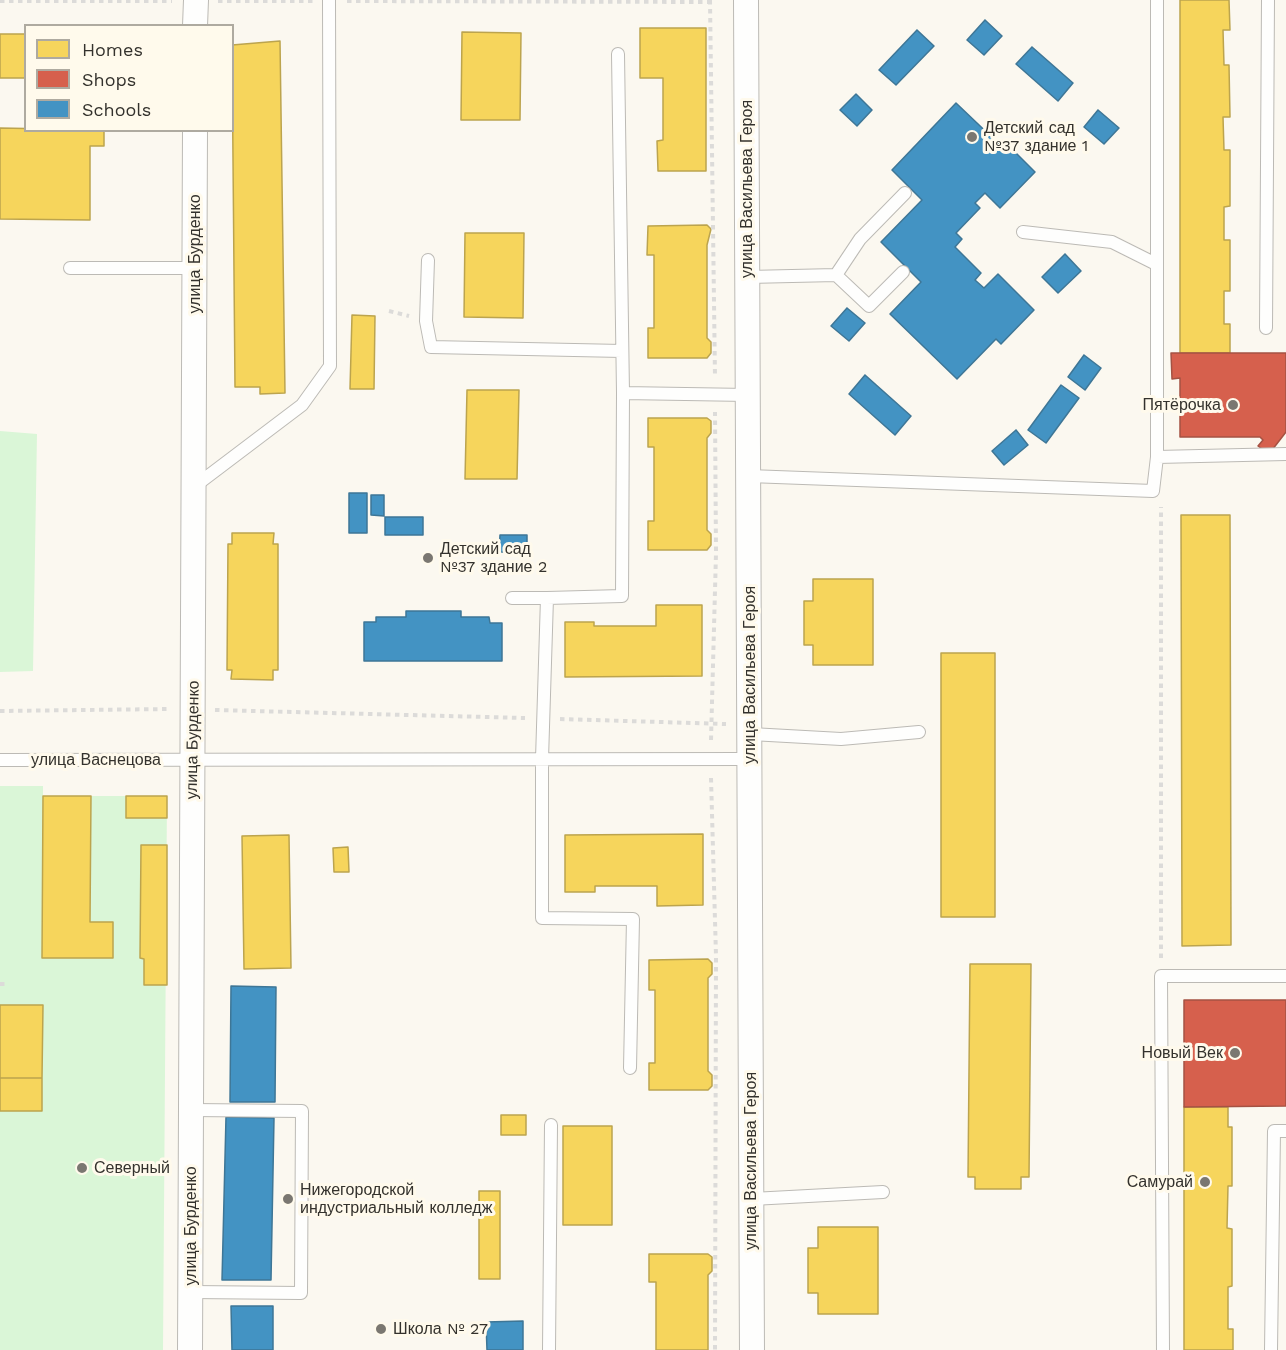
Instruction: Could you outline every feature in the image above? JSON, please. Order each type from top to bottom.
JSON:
[{"type":"street","name":"улица Васильева Героя","points":[[746,0],[752,1350]]},
{"type":"street","points":[[195,24],[196,1]]},
{"type":"street","name":"улица Бурденко","points":[[190,1350],[195,132]]},
{"type":"lane","points":[[749,476],[1153,491],[1156,457],[1157,0]]},
{"type":"lane","points":[[1266,328],[1268,0]]},
{"type":"lane","points":[[195,486],[302,405],[330,366],[329,1]]},
{"type":"lane","points":[[512,598],[622,597],[623,393],[618,54]]},
{"type":"lane","points":[[836,275],[860,239],[905,194]]},
{"type":"lane","points":[[1023,232],[1112,243],[1156,264]]},
{"type":"lane","points":[[428,260],[426,321],[431,347],[622,351]]},
{"type":"lane","points":[[70,268],[195,268]]},
{"type":"lane","points":[[748,277],[836,275],[870,306],[903,272]]},
{"type":"lane","points":[[623,393],[748,395]]},
{"type":"lane","points":[[1156,457],[1286,454]]},
{"type":"lane","points":[[547,598],[542,759],[542,918],[633,919],[630,1068]]},
{"type":"lane","points":[[751,729],[841,739],[919,732]]},
{"type":"lane","name":"улица Васнецова","points":[[0,760],[750,759]]},
{"type":"lane","points":[[1163,1350],[1161,976],[1286,976]]},
{"type":"lane","points":[[190,1110],[302,1111],[301,1293],[191,1292]]},
{"type":"lane","points":[[549,1350],[551,1125]]},
{"type":"lane","points":[[1271,1350],[1274,1131],[1286,1131]]},
{"type":"lane","points":[[752,1198],[883,1192]]},
{"type":"path","points":[[0,1],[710,1],[715,224],[716,554],[710,759],[716,956],[715,1350]]},
{"type":"path","points":[[1153,491],[1161,504],[1161,976]]},
{"type":"path","points":[[0,711],[193,709],[544,719],[711,725],[751,729]]},
{"type":"path","points":[[0,984],[8,984]]},
{"type":"green space","points":[[0,431],[37,434],[33,671],[0,672]]},
{"type":"green space","name":"Северный","points":[[0,786],[43,786],[43,796],[167,796],[163,1350],[0,1350]]},
{"type":"building: Homes","points":[[1180,0],[1229,0],[1230,30],[1223,30],[1224,65],[1229,65],[1230,117],[1223,117],[1224,150],[1230,150],[1230,206],[1224,207],[1224,240],[1230,240],[1230,291],[1224,291],[1224,324],[1230,324],[1230,353],[1180,353]]},
{"type":"building: Homes","points":[[640,28],[706,28],[706,171],[658,171],[657,141],[663,140],[663,78],[640,78]]},
{"type":"building: Homes","points":[[462,32],[521,33],[520,120],[461,120]]},
{"type":"building: Homes","points":[[0,34],[24,34],[24,78],[0,78]]},
{"type":"building: Homes","points":[[280,41],[285,393],[260,394],[260,387],[235,387],[234,45]]},
{"type":"building: Homes","points":[[0,128],[24,128],[24,132],[104,132],[104,146],[90,146],[90,220],[0,219]]},
{"type":"building: Homes","points":[[707,225],[711,229],[707,245],[707,338],[711,342],[711,353],[707,358],[648,358],[648,328],[654,328],[654,255],[647,255],[648,226]]},
{"type":"building: Homes","points":[[465,233],[524,233],[523,318],[464,317]]},
{"type":"building: Homes","points":[[352,315],[375,316],[374,389],[350,389]]},
{"type":"building: Homes","points":[[467,390],[519,390],[517,479],[465,479]]},
{"type":"building: Homes","points":[[648,418],[707,418],[711,421],[711,433],[707,438],[707,530],[711,534],[711,545],[707,550],[648,550],[648,521],[654,521],[654,447],[648,447]]},
{"type":"building: Homes","points":[[1181,515],[1230,515],[1231,945],[1182,946]]},
{"type":"building: Homes","points":[[232,533],[274,533],[273,544],[278,544],[278,670],[273,670],[273,680],[231,679],[232,670],[227,670],[228,544],[232,544]]},
{"type":"building: Homes","points":[[813,579],[873,579],[873,665],[813,665],[813,645],[804,645],[804,601],[813,601]]},
{"type":"building: Homes","points":[[656,605],[702,605],[702,676],[565,677],[565,622],[594,622],[594,626],[656,626]]},
{"type":"building: Homes","points":[[941,653],[995,653],[995,917],[941,917]]},
{"type":"building: Homes","points":[[43,796],[91,796],[90,922],[113,922],[113,958],[42,958]]},
{"type":"building: Homes","points":[[126,796],[167,796],[167,818],[126,818]]},
{"type":"building: Homes","points":[[703,834],[703,905],[657,906],[657,886],[595,886],[595,892],[565,892],[565,835]]},
{"type":"building: Homes","points":[[289,835],[291,968],[244,969],[242,836]]},
{"type":"building: Homes","points":[[141,845],[167,845],[167,985],[144,985],[144,959],[140,958]]},
{"type":"building: Homes","points":[[348,847],[349,872],[334,872],[333,848]]},
{"type":"building: Homes","points":[[708,959],[712,963],[712,974],[708,978],[708,1071],[712,1075],[712,1086],[708,1090],[649,1090],[649,1063],[655,1063],[655,990],[649,990],[649,960]]},
{"type":"building: Homes","points":[[970,964],[1031,964],[1029,1177],[1021,1177],[1021,1189],[975,1189],[975,1177],[968,1177]]},
{"type":"building: Homes","points":[[0,1005],[43,1005],[42,1078],[0,1078]]},
{"type":"building: Homes","points":[[0,1078],[42,1078],[42,1111],[0,1111]]},
{"type":"building: Homes","points":[[1184,1107],[1228,1107],[1228,1127],[1232,1127],[1232,1186],[1228,1186],[1227,1228],[1232,1229],[1232,1286],[1228,1287],[1228,1329],[1233,1329],[1233,1350],[1184,1350]]},
{"type":"building: Homes","points":[[501,1115],[526,1115],[526,1135],[501,1135]]},
{"type":"building: Homes","points":[[563,1126],[612,1126],[612,1225],[563,1225]]},
{"type":"building: Homes","points":[[479,1191],[500,1191],[500,1279],[479,1279]]},
{"type":"building: Homes","points":[[818,1227],[878,1227],[878,1314],[818,1314],[818,1293],[808,1293],[808,1248],[818,1248]]},
{"type":"building: Homes","points":[[649,1254],[708,1254],[712,1257],[712,1271],[708,1275],[708,1350],[656,1350],[656,1282],[649,1282]]},
{"type":"building: Shops","name":"Пятёрочка","points":[[1171,353],[1286,353],[1286,432],[1269,454],[1258,446],[1263,440],[1260,437],[1180,437],[1180,378],[1172,379]]},
{"type":"building: Shops","name":"Новый Век","points":[[1184,1000],[1286,1000],[1286,1106],[1184,1107]]},
{"type":"building: Schools","points":[[985,20],[1002,36],[984,55],[967,40]]},
{"type":"building: Schools","points":[[917,30],[934,46],[896,85],[879,70]]},
{"type":"building: Schools","points":[[1032,47],[1073,83],[1058,101],[1016,64]]},
{"type":"building: Schools","points":[[856,94],[872,110],[857,126],[840,110]]},
{"type":"building: Schools","points":[[956,103],[999,144],[1003,140],[1035,172],[1000,208],[985,193],[975,203],[980,208],[956,233],[962,239],[955,247],[981,273],[975,280],[984,288],[998,274],[1034,310],[1001,344],[996,339],[957,379],[890,314],[921,282],[881,242],[922,200],[892,170]]},
{"type":"building: Schools","points":[[1098,110],[1119,128],[1104,144],[1084,127]]},
{"type":"building: Schools","points":[[1065,254],[1081,271],[1058,293],[1042,277]]},
{"type":"building: Schools","points":[[847,308],[865,323],[849,341],[831,326]]},
{"type":"building: Schools","points":[[1084,355],[1101,368],[1085,390],[1068,377]]},
{"type":"building: Schools","points":[[865,375],[911,416],[895,435],[849,394]]},
{"type":"building: Schools","points":[[1061,385],[1079,398],[1046,443],[1028,430]]},
{"type":"building: Schools","points":[[1016,430],[1028,445],[1004,465],[992,451]]},
{"type":"building: Schools","points":[[349,493],[367,493],[367,533],[349,533]]},
{"type":"building: Schools","points":[[371,495],[384,495],[384,516],[371,515]]},
{"type":"building: Schools","points":[[385,517],[423,517],[423,535],[385,535]]},
{"type":"building: Schools","points":[[500,535],[527,535],[527,552],[499,552]]},
{"type":"building: Schools","points":[[406,611],[461,611],[461,617],[489,617],[490,623],[502,623],[502,661],[364,661],[364,622],[376,622],[376,617],[406,617]]},
{"type":"building: Schools","points":[[231,986],[276,987],[275,1102],[230,1102]]},
{"type":"building: Schools","points":[[226,1117],[274,1118],[271,1280],[222,1280]]},
{"type":"building: Schools","points":[[231,1306],[273,1306],[273,1350],[232,1350]]},
{"type":"building: Schools","points":[[523,1321],[523,1350],[487,1350],[486,1322]]},
{"type":"place","name":"Детский сад №37 здание 1","points":[[972,137]]},
{"type":"place","name":"Пятёрочка","points":[[1233,405]]},
{"type":"place","name":"Детский сад №37 здание 2","points":[[428,558]]},
{"type":"place","name":"Новый Век","points":[[1235,1053]]},
{"type":"place","name":"Северный","points":[[82,1168]]},
{"type":"place","name":"Самурай","points":[[1205,1182]]},
{"type":"place","name":"Нижегородской индустриальный колледж","points":[[288,1199]]},
{"type":"place","name":"Школа № 27","points":[[381,1329]]}]
